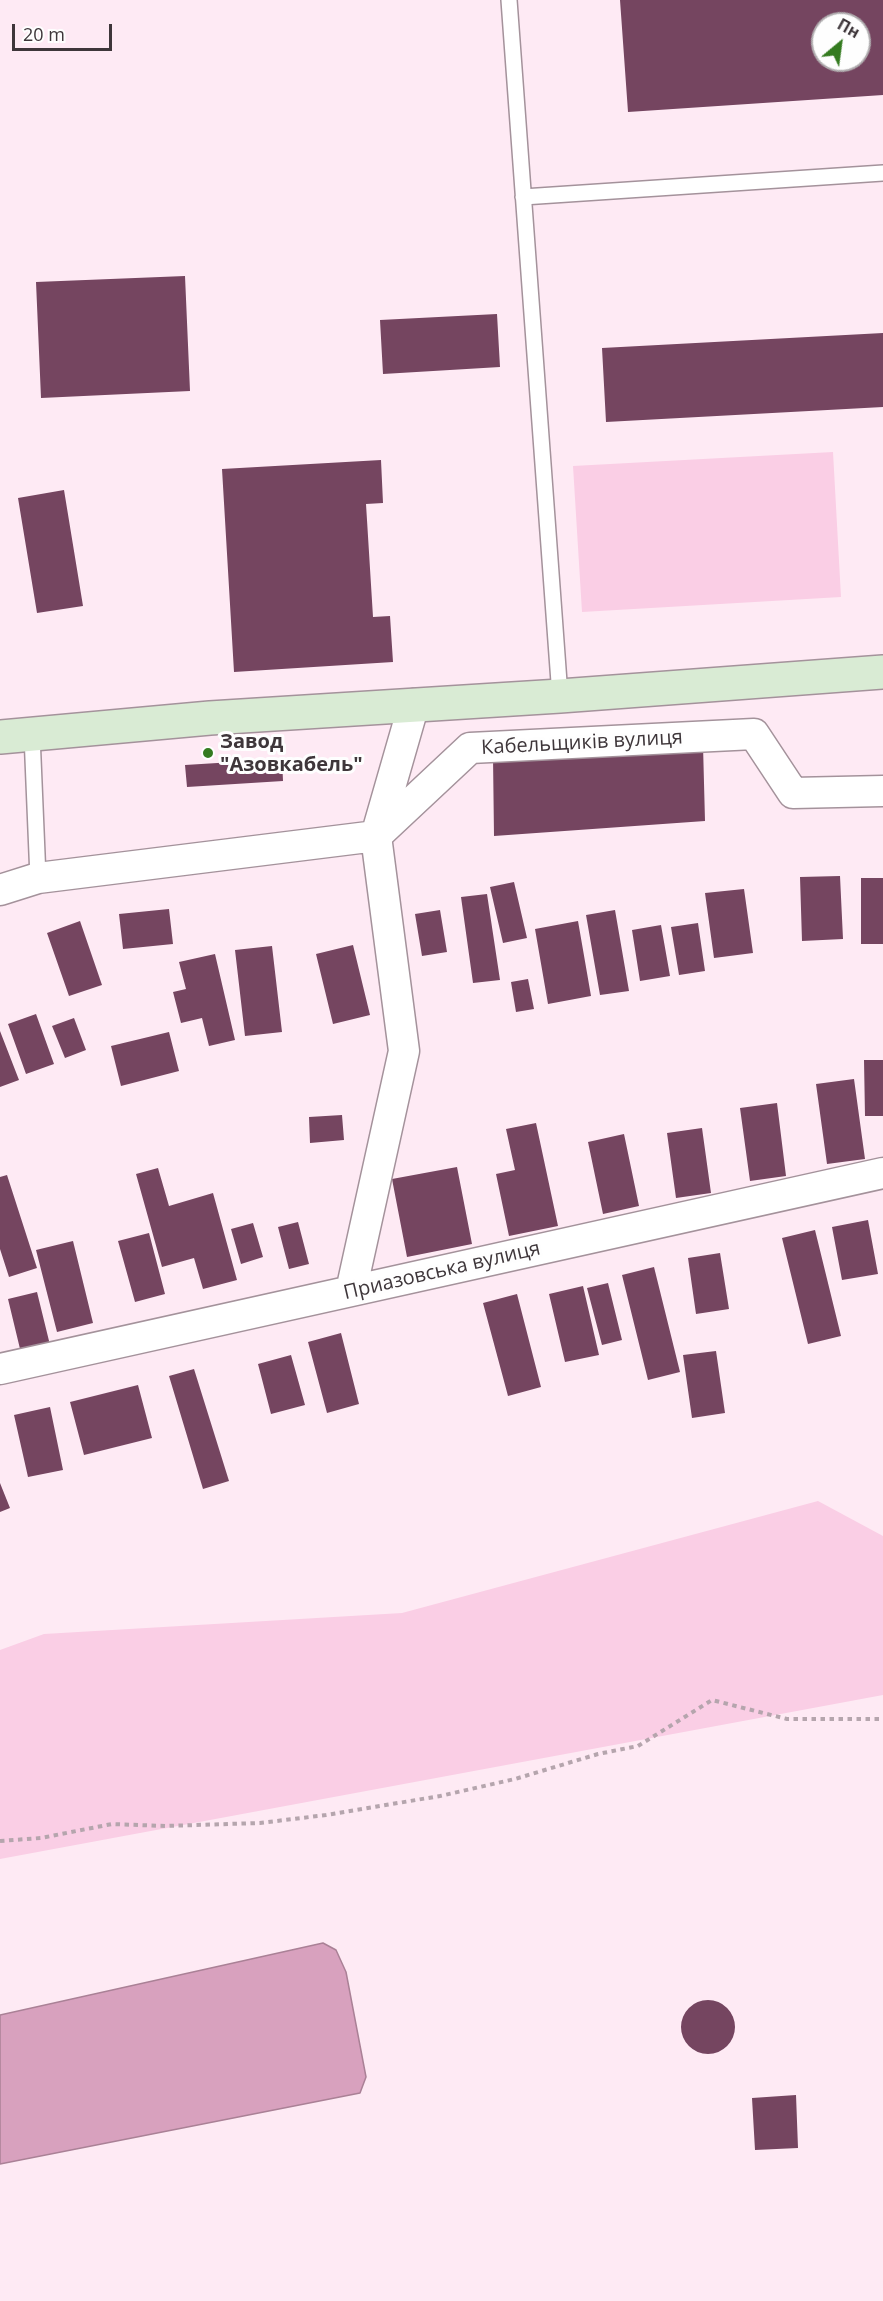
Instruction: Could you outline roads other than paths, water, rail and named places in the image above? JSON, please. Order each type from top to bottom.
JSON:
[{"type":"street","points":[[16,736],[210,718],[560,696],[883,672]]},
{"type":"street","points":[[351,1292],[404,1051],[376,836],[414,704]]},
{"type":"street","name":"Кабельщиків вулиця","points":[[376,836],[470,748],[754,734],[793,793],[883,791]]},
{"type":"street","points":[[0,890],[38,878],[376,836]]},
{"type":"street","name":"Приазовська вулиця","points":[[0,1369],[883,1173]]},
{"type":"lane","points":[[509,0],[560,696]]},
{"type":"lane","points":[[523,197],[883,173]]},
{"type":"lane","points":[[16,736],[38,878]]},
{"type":"place","name":"Завод \"Азовкабель\"","points":[[208,753]]}]
